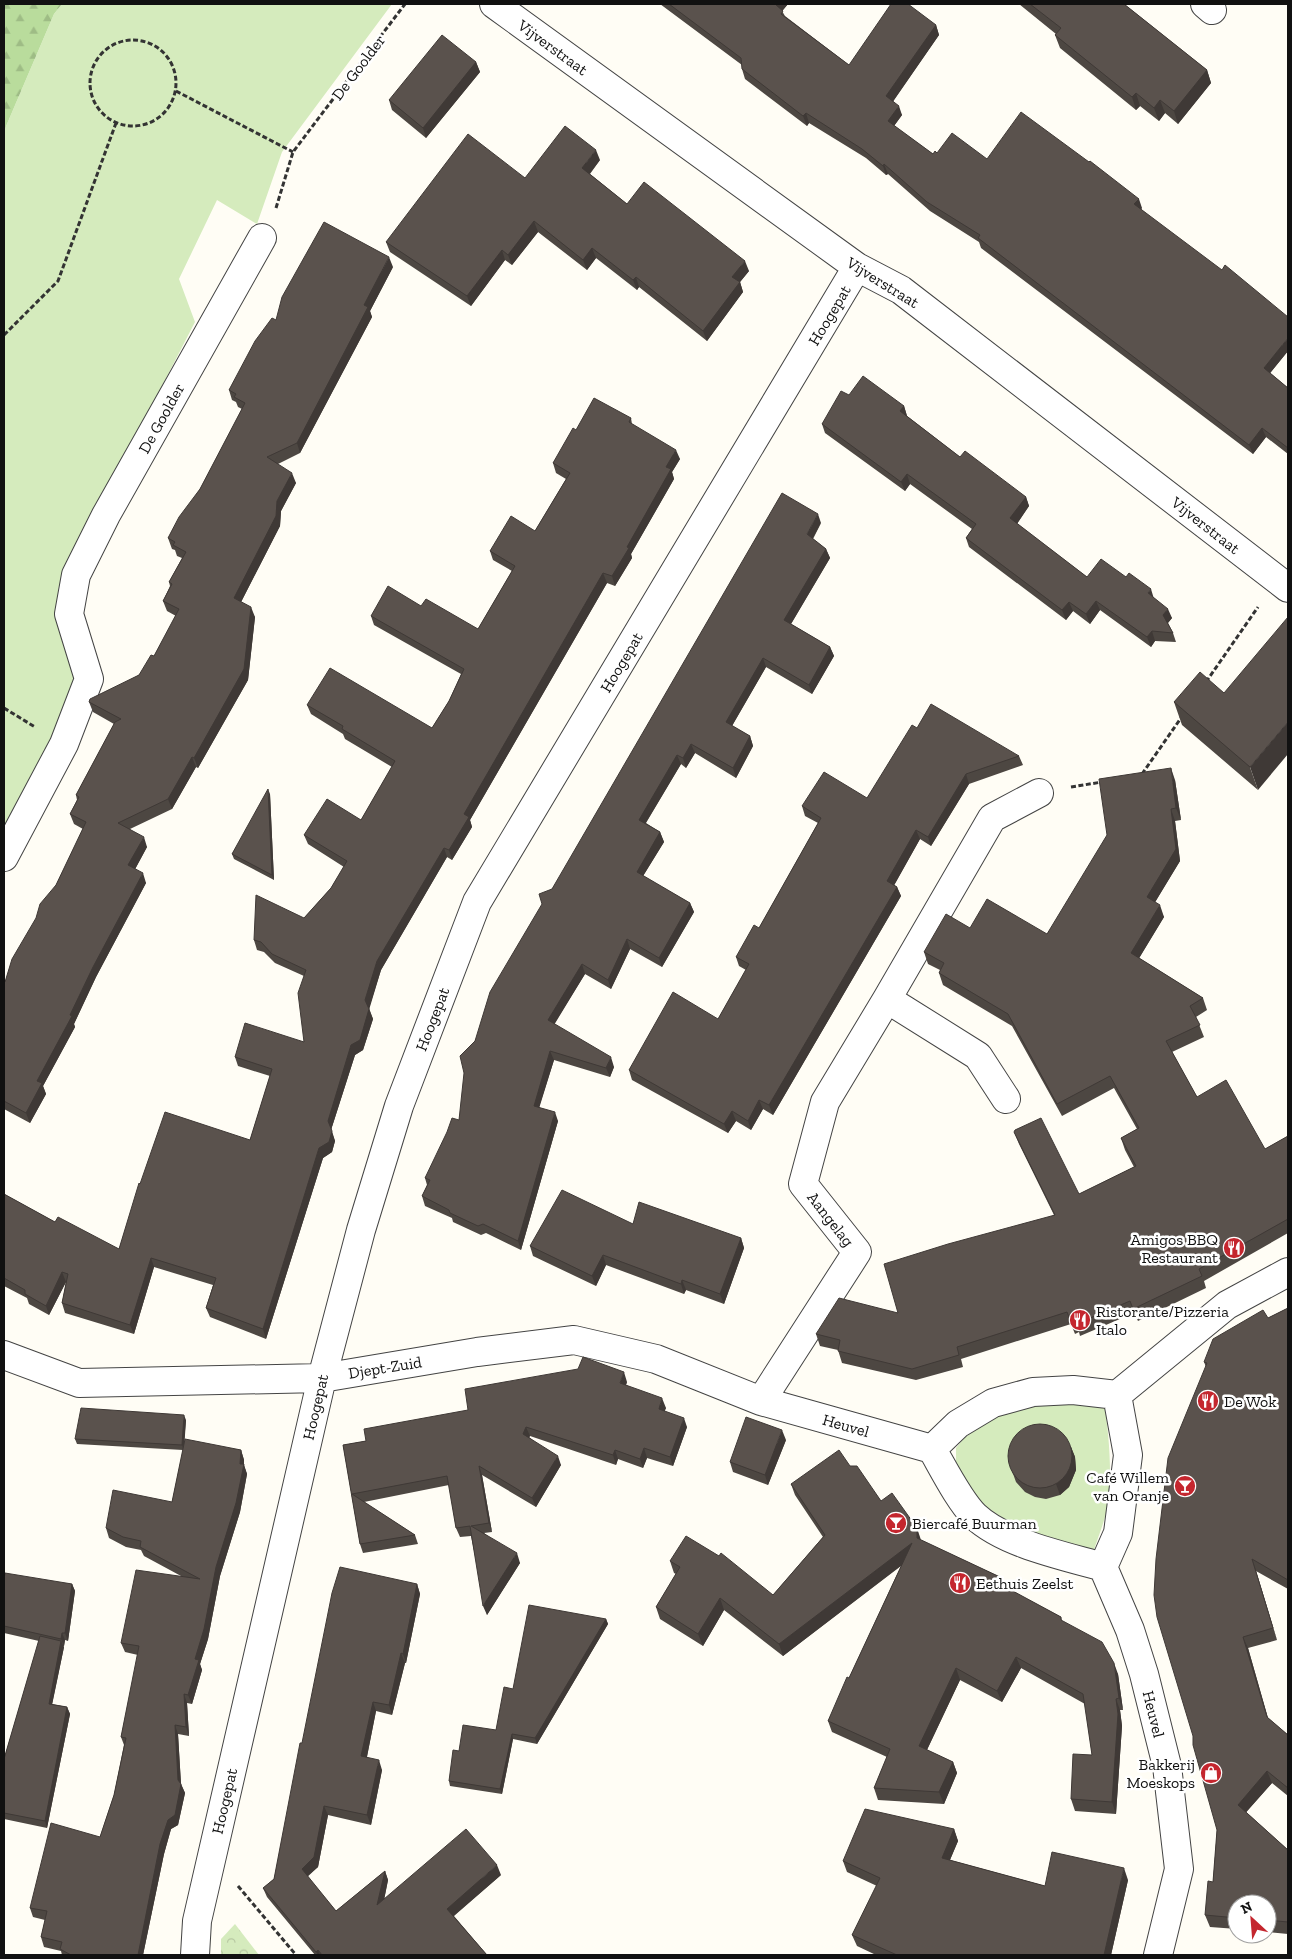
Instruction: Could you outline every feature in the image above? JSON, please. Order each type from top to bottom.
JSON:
[{"type":"street","name":"Vijverstraat","points":[[508,8],[857,267],[901,290],[1283,584]]},
{"type":"street","name":"De Goolder","points":[[4,857],[64,744],[90,679],[69,614],[76,575],[106,515],[262,238]]},
{"type":"street","name":"Hoogepat","points":[[194,1955],[197,1921],[322,1378],[361,1230],[398,1106],[477,902],[857,267]]},
{"type":"street","name":"Aangelag","points":[[761,1401],[857,1252],[803,1184],[825,1102],[992,818],[1039,793]]},
{"type":"street","points":[[887,999],[978,1056],[1006,1099]]},
{"type":"street","points":[[1117,1395],[1128,1455],[1118,1533],[1103,1567],[1046,1551],[1010,1537],[1000,1533],[975,1516],[957,1491],[932,1449],[958,1424],[993,1403],[1033,1392],[1073,1390],[1117,1395],[1227,1305],[1288,1272]]},
{"type":"street","name":"Djept-Zuid","points":[[4,1355],[79,1383],[322,1378],[477,1352],[574,1340],[656,1359],[761,1401]]},
{"type":"street","name":"Heuvel","points":[[761,1401],[932,1449]]},
{"type":"street","name":"Heuvel","points":[[1103,1567],[1130,1630],[1144,1674],[1167,1766],[1179,1869],[1158,1955]]},
{"type":"path","name":"De Goolder","points":[[262,238],[278,202],[293,152],[405,4]]},
{"type":"path","points":[[130,39],[146,41],[159,47],[171,62],[176,76],[176,91],[165,112],[153,122],[131,126],[116,123],[101,113],[92,100],[89,77],[94,62],[108,47],[130,39]]},
{"type":"path","points":[[176,91],[293,152]]},
{"type":"path","points":[[4,335],[58,281],[116,123]]},
{"type":"path","points":[[1202,688],[1283,584]]},
{"type":"path","points":[[1140,776],[1185,712]]},
{"type":"path","points":[[1039,793],[1112,781]]},
{"type":"path","name":"Hoogepat","points":[[212,1856],[296,1955]]},
{"type":"green space","points":[[4,4],[62,4],[54,14],[4,131]]},
{"type":"green space","points":[[62,4],[392,4],[282,152],[257,224],[217,200],[179,279],[195,322],[59,586],[56,614],[76,681],[75,699],[4,828],[4,131],[54,14]]},
{"type":"green space","points":[[1027,1403],[1104,1403],[1109,1442],[1110,1484],[1107,1509],[1094,1550],[1022,1531],[985,1506],[973,1494],[956,1462],[956,1448],[964,1438],[991,1419]]},
{"type":"green space","points":[[235,1924],[259,1955],[221,1955],[221,1939]]},
{"type":"building","points":[[669,4],[777,4],[783,11],[781,14],[849,65],[891,4],[908,4],[936,25],[886,96],[899,106],[888,121],[933,154],[935,151],[937,153],[952,133],[987,159],[1021,112],[1090,161],[1139,199],[1134,204],[1222,270],[1225,265],[1288,317],[1288,338],[1264,368],[1288,388],[1288,448],[1262,428],[1249,445],[978,238],[980,235],[927,202],[884,164],[883,166],[862,149],[806,113],[803,116],[742,69],[741,58]]},
{"type":"building","points":[[1030,4],[1124,4],[1207,70],[1174,111],[1160,100],[1154,108],[1136,93],[1132,97],[1055,35],[1061,28]]},
{"type":"building","points":[[442,35],[476,62],[423,128],[389,100]]},
{"type":"building","points":[[565,126],[596,150],[582,168],[627,204],[644,182],[745,261],[732,277],[740,282],[703,331],[636,277],[633,280],[592,248],[583,260],[534,221],[508,255],[502,250],[467,296],[386,242],[468,134],[525,178]]},
{"type":"building","points":[[324,222],[389,257],[364,305],[368,307],[297,443],[267,457],[292,473],[277,501],[276,516],[234,598],[251,607],[244,669],[194,758],[192,757],[168,799],[118,823],[144,837],[128,865],[143,873],[93,967],[70,1015],[72,1016],[37,1081],[42,1083],[26,1113],[4,1101],[4,982],[12,959],[36,918],[40,904],[56,885],[86,822],[70,814],[79,797],[76,795],[115,722],[121,719],[89,702],[90,699],[139,675],[151,655],[154,656],[179,609],[163,601],[172,584],[169,582],[186,552],[173,545],[175,542],[168,538],[179,517],[200,489],[245,403],[234,397],[236,394],[229,390],[255,341],[272,318],[276,320],[282,297]]},
{"type":"building","points":[[863,376],[904,406],[900,411],[960,457],[965,451],[1026,497],[1010,518],[1087,577],[1101,559],[1126,577],[1129,573],[1151,589],[1148,593],[1168,609],[1163,615],[1173,633],[1152,631],[1147,637],[1096,601],[1086,614],[1069,602],[1062,610],[966,538],[976,524],[907,474],[901,482],[822,424],[841,391],[849,395]]},
{"type":"building","points":[[594,398],[631,418],[629,422],[676,450],[666,467],[671,469],[612,576],[603,573],[464,814],[469,817],[449,850],[444,848],[377,961],[365,1000],[369,1009],[360,1040],[351,1045],[328,1121],[332,1131],[329,1142],[319,1148],[263,1329],[206,1308],[216,1278],[151,1258],[130,1325],[62,1303],[68,1274],[62,1272],[46,1306],[25,1294],[25,1290],[4,1278],[4,1194],[55,1222],[58,1217],[119,1249],[139,1183],[165,1112],[250,1140],[272,1069],[235,1057],[245,1023],[304,1042],[298,993],[306,970],[272,954],[261,942],[254,940],[256,895],[304,918],[331,888],[347,861],[304,835],[327,799],[361,820],[395,761],[342,729],[343,726],[307,705],[330,668],[432,728],[449,701],[464,669],[371,616],[388,586],[421,606],[426,599],[478,629],[515,566],[490,551],[511,516],[535,531],[570,473],[553,463],[573,428],[576,430]]},
{"type":"building","points":[[782,493],[818,514],[807,534],[826,549],[784,620],[830,647],[809,685],[763,658],[726,722],[750,736],[733,768],[691,744],[683,758],[677,755],[639,820],[660,832],[637,872],[690,903],[659,958],[627,939],[608,980],[582,964],[548,1020],[611,1057],[606,1068],[550,1051],[534,1106],[555,1112],[518,1241],[483,1224],[478,1226],[450,1213],[449,1210],[422,1196],[430,1180],[425,1178],[452,1118],[459,1120],[464,1073],[460,1056],[475,1041],[490,992],[542,904],[539,894],[552,889]]},
{"type":"building","points":[[1288,617],[1288,722],[1250,767],[1174,702],[1200,672],[1224,693]]},
{"type":"building","points":[[931,704],[1019,756],[966,774],[928,837],[916,830],[887,881],[897,887],[769,1105],[759,1100],[748,1121],[732,1111],[724,1124],[629,1070],[673,992],[718,1019],[749,964],[736,957],[754,925],[759,928],[821,818],[802,806],[824,772],[867,798],[912,725],[917,728]]},
{"type":"building","points":[[1171,768],[1176,808],[1171,809],[1176,849],[1147,897],[1160,905],[1131,953],[1203,998],[1190,1006],[1200,1025],[1166,1041],[1197,1097],[1226,1080],[1265,1149],[1288,1136],[1288,1219],[1199,1269],[1202,1276],[1133,1309],[1130,1301],[1076,1324],[1074,1320],[1071,1322],[1067,1312],[957,1347],[959,1355],[912,1369],[838,1351],[840,1340],[816,1334],[839,1298],[898,1313],[884,1264],[948,1244],[1055,1215],[1014,1132],[1015,1130],[1041,1118],[1079,1194],[1136,1166],[1121,1138],[1139,1128],[1110,1076],[1057,1104],[1008,1014],[939,973],[944,963],[924,952],[946,914],[970,928],[987,899],[1047,934],[1107,835],[1099,779]]},
{"type":"building","points":[[268,789],[272,875],[232,854]]},
{"type":"building","points":[[562,1190],[633,1224],[639,1202],[741,1238],[720,1294],[682,1280],[681,1284],[603,1255],[592,1276],[530,1246]]},
{"type":"building","points":[[1288,1308],[1288,1580],[1252,1559],[1273,1628],[1243,1637],[1267,1717],[1288,1735],[1288,1788],[1267,1771],[1238,1805],[1288,1850],[1288,1922],[1277,1921],[1277,1894],[1227,1894],[1227,1917],[1205,1915],[1208,1881],[1213,1882],[1217,1830],[1193,1745],[1193,1736],[1157,1617],[1154,1595],[1156,1559],[1168,1458],[1207,1363],[1204,1362],[1213,1339],[1263,1310],[1268,1318]]},
{"type":"building","points":[[583,1357],[624,1372],[620,1383],[662,1398],[659,1409],[684,1418],[670,1457],[644,1448],[640,1459],[615,1450],[613,1455],[526,1427],[523,1434],[558,1456],[532,1498],[479,1466],[489,1523],[471,1526],[517,1553],[483,1606],[470,1526],[456,1528],[447,1476],[352,1494],[415,1535],[360,1544],[343,1445],[366,1441],[364,1429],[468,1410],[465,1389],[578,1369]]},
{"type":"building","points":[[81,1408],[184,1415],[182,1445],[75,1439]]},
{"type":"building","points":[[746,1417],[782,1430],[765,1475],[730,1462]]},
{"type":"building","points":[[1040,1424],[1058,1430],[1066,1438],[1072,1456],[1066,1474],[1058,1482],[1040,1488],[1022,1482],[1014,1474],[1008,1456],[1014,1438],[1022,1430]]},
{"type":"building","points":[[185,1439],[241,1450],[240,1464],[244,1464],[236,1503],[216,1567],[204,1629],[195,1659],[199,1660],[188,1695],[184,1694],[186,1727],[175,1725],[178,1780],[181,1784],[175,1815],[168,1820],[160,1844],[138,1955],[71,1955],[60,1949],[62,1942],[41,1937],[47,1911],[30,1908],[51,1823],[100,1837],[114,1795],[126,1738],[121,1737],[139,1646],[121,1643],[136,1570],[200,1579],[140,1547],[141,1541],[123,1537],[106,1528],[113,1490],[172,1502]]},
{"type":"building","points":[[839,1450],[850,1466],[857,1466],[881,1501],[892,1493],[917,1528],[917,1538],[1000,1577],[998,1583],[1061,1617],[1061,1620],[1102,1642],[1114,1663],[1119,1698],[1116,1699],[1118,1714],[1112,1802],[1071,1799],[1073,1754],[1092,1755],[1083,1694],[1016,1657],[997,1691],[956,1668],[919,1746],[953,1762],[939,1792],[874,1788],[890,1749],[828,1721],[847,1677],[849,1678],[912,1543],[779,1644],[720,1598],[698,1634],[656,1607],[680,1567],[670,1561],[686,1536],[719,1556],[721,1553],[773,1595],[825,1535],[791,1484]]},
{"type":"building","points":[[340,1567],[417,1584],[403,1654],[401,1653],[389,1705],[373,1702],[361,1756],[379,1760],[367,1815],[324,1806],[314,1857],[302,1869],[336,1911],[385,1871],[377,1905],[466,1829],[497,1865],[447,1909],[487,1955],[322,1955],[318,1950],[316,1952],[263,1888],[274,1879],[300,1743],[302,1743],[332,1593]]},
{"type":"building","points":[[5,1573],[72,1584],[65,1633],[62,1633],[61,1639],[4,1626]]},
{"type":"building","points":[[529,1605],[606,1619],[535,1738],[512,1734],[500,1789],[449,1781],[453,1750],[459,1751],[463,1725],[496,1730],[504,1687],[513,1689]]},
{"type":"building","points":[[40,1636],[61,1641],[49,1704],[67,1707],[45,1821],[4,1813],[4,1759]]},
{"type":"building","points":[[865,1809],[954,1829],[942,1858],[1045,1886],[1052,1852],[1124,1868],[1104,1955],[897,1955],[852,1935],[880,1878],[843,1861]]},
{"type":"place","name":"Amigos BBQ Restaurant","points":[[1234,1248]]},
{"type":"place","name":"Ristorante/Pizzeria Italo","points":[[1080,1320]]},
{"type":"place","name":"De Wok","points":[[1208,1401]]},
{"type":"place","name":"Café Willem van Oranje","points":[[1185,1486]]},
{"type":"place","name":"Biercafé Buurman","points":[[896,1523]]},
{"type":"place","name":"Eethuis Zeelst","points":[[960,1583]]},
{"type":"place","name":"Bakkerij Moeskops","points":[[1211,1773]]}]
